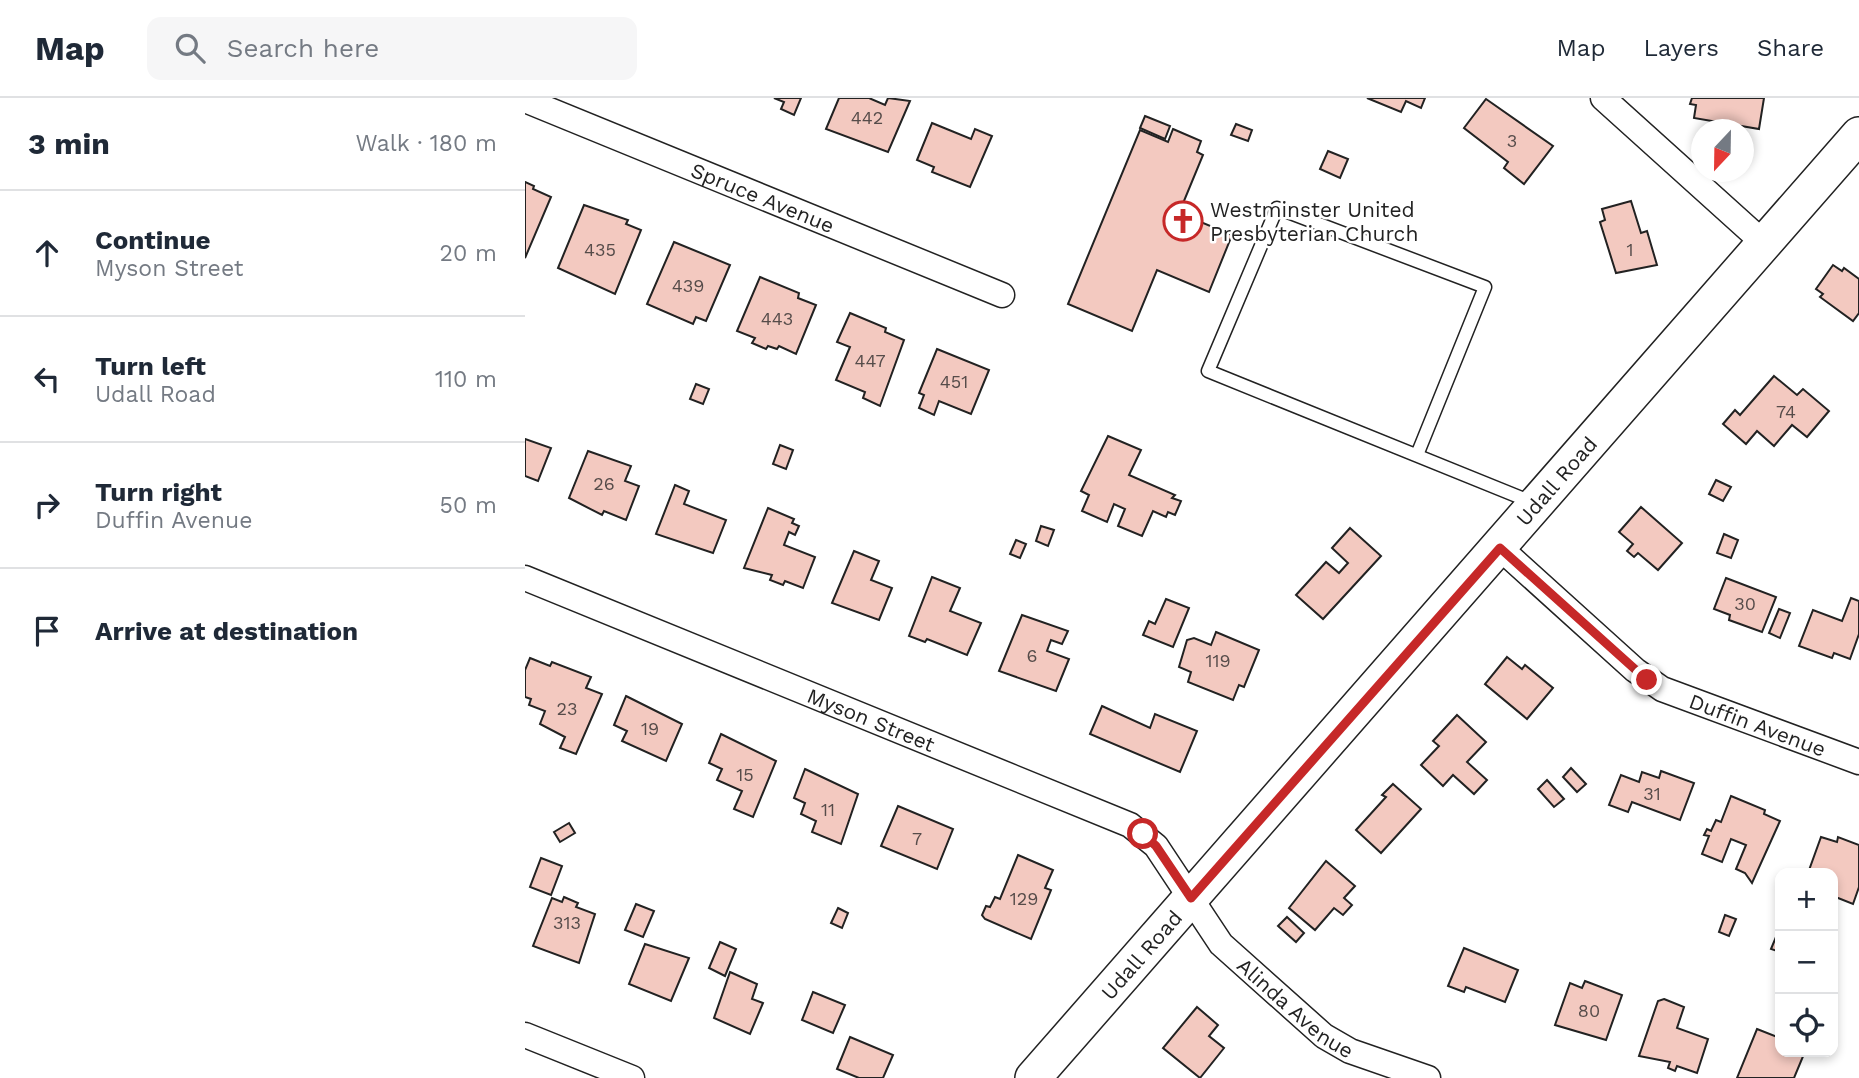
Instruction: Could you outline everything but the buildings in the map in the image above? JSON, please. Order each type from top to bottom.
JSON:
[{"type":"main road","name":"Udall Road","points":[[1033,1078],[1856,145]]},
{"type":"street","points":[[1603,98],[1766,245]]},
{"type":"street","name":"Spruce Avenue","points":[[525,100],[562,106],[1002,295]]},
{"type":"street","name":"Duffin Avenue","points":[[1500,548],[1635,670],[1662,689],[1859,762]]},
{"type":"street","name":"Myson Street","points":[[525,578],[1115,818],[1143,834],[1156,846],[1191,898]]},
{"type":"street","name":"Alinda Avenue","points":[[1191,898],[1221,944],[1324,1035],[1350,1051],[1428,1078]]},
{"type":"street","points":[[525,1035],[632,1078]]},
{"type":"lane","points":[[1417,455],[1485,287],[1276,208],[1208,371],[1538,505]]},
{"type":"place","name":"Westminster United Presbyterian Church","points":[[1183,221]]},
{"type":"route","points":[[1143,834],[1156,846],[1191,898],[1500,548],[1647,680]]}]
